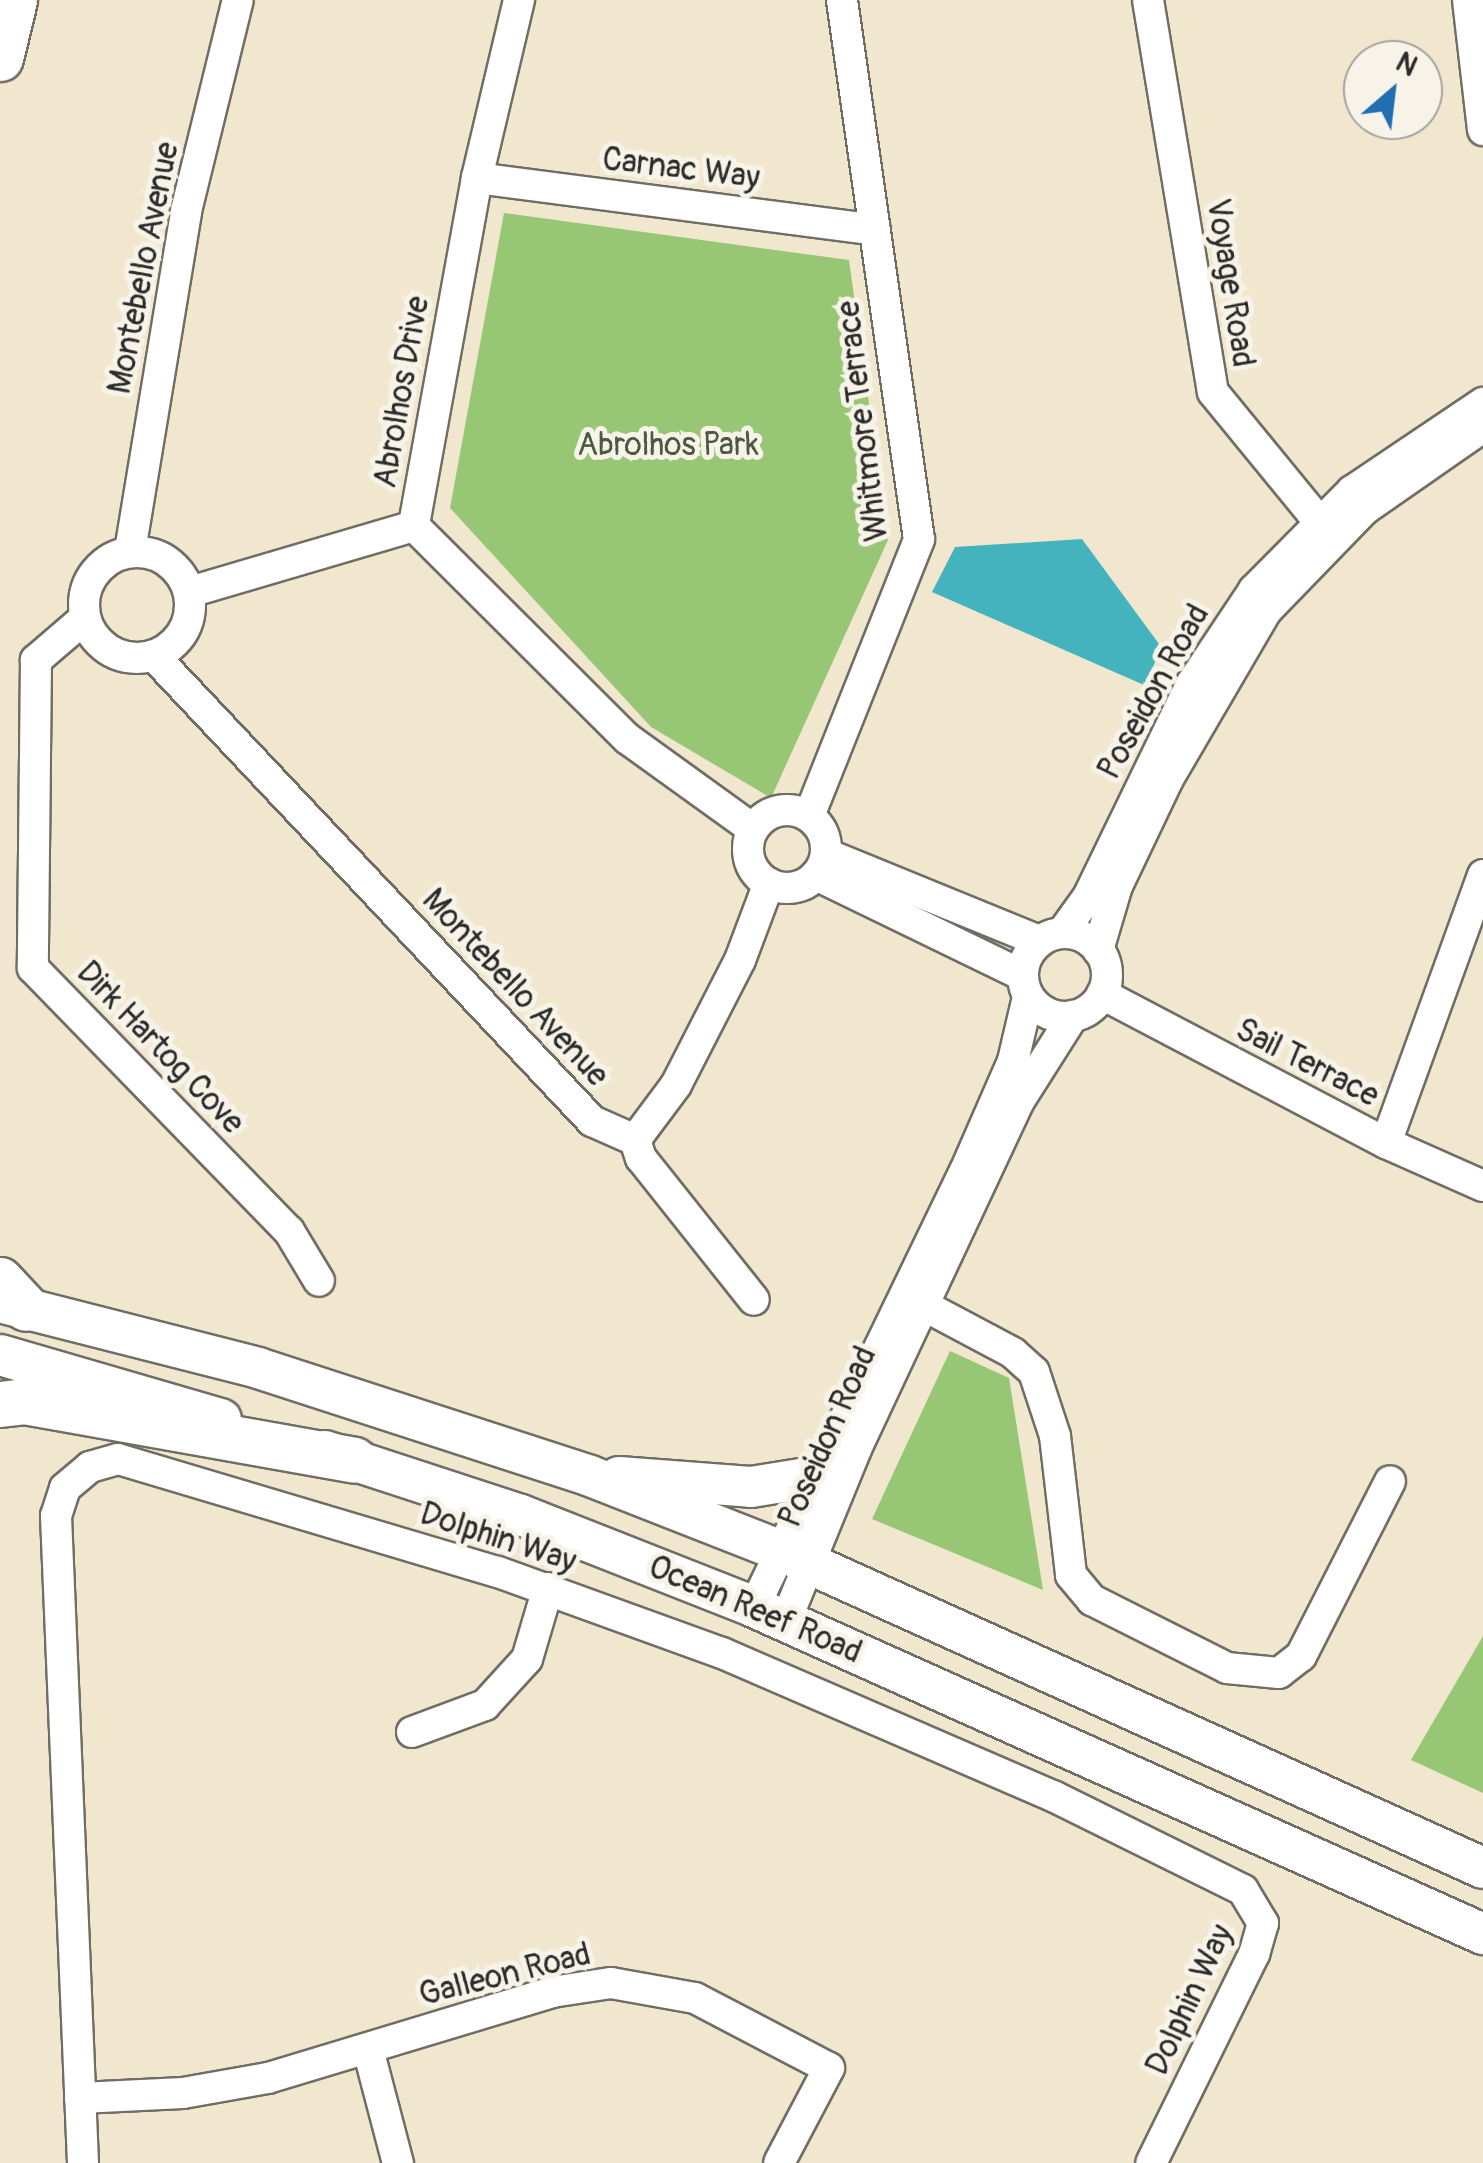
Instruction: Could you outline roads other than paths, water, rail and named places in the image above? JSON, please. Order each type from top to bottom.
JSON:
[{"type":"highway","points":[[0,58],[9,10]]},
{"type":"highway","points":[[0,1404],[24,1400],[354,1460]]},
{"type":"main road","name":"Ocean Reef Road","points":[[9,1296],[258,1368],[590,1476],[795,1557],[1483,1868]]},
{"type":"main road","name":"Ocean Reef Road","points":[[0,1354],[354,1460],[522,1515],[770,1614],[1483,1934]]},
{"type":"main road","points":[[590,1476],[751,1487],[813,1477]]},
{"type":"street","name":"Montebello Avenue","points":[[130,551],[186,211],[238,0]]},
{"type":"street","name":"Abrolhos Drive","points":[[518,0],[477,178],[414,526],[628,739],[754,829]]},
{"type":"street","name":"Whitmore Terrace","points":[[809,816],[919,539],[842,0]]},
{"type":"street","name":"Voyage Road","points":[[1148,0],[1213,392],[1325,528]]},
{"type":"street","points":[[1468,0],[1483,130]]},
{"type":"street","name":"Carnac Way","points":[[477,178],[875,230]]},
{"type":"street","name":"Poseidon Road","points":[[1051,937],[1088,897],[1220,637],[1407,448],[1483,402]]},
{"type":"street","name":"Poseidon Road","points":[[1098,950],[1117,886],[1203,712],[1266,611],[1325,528],[1483,427]]},
{"type":"street","points":[[190,592],[414,526]]},
{"type":"street","points":[[130,551],[166,559],[190,592],[186,628],[154,656],[118,654],[102,645],[85,618],[88,582],[100,566],[130,551]]},
{"type":"street","name":"Dirk Hartog Cove","points":[[85,618],[36,660],[33,968],[289,1231],[319,1280]]},
{"type":"street","name":"Montebello Avenue","points":[[154,656],[592,1121],[635,1140]]},
{"type":"street","points":[[778,810],[809,816],[822,830],[821,865],[792,888],[769,883],[750,860],[754,829],[778,810]]},
{"type":"street","points":[[821,865],[1051,937],[1082,937],[1098,950],[1106,972],[1102,994],[1073,1016],[1048,1014],[1025,986],[821,865]]},
{"type":"street","points":[[1386,1143],[1483,876]]},
{"type":"street","points":[[754,1300],[640,1158],[635,1140],[676,1085],[740,960],[769,883]]},
{"type":"street","points":[[1025,986],[1051,937]]},
{"type":"street","name":"Poseidon Road","points":[[795,1557],[813,1477],[915,1301],[1013,1061],[1025,986]]},
{"type":"street","name":"Sail Terrace","points":[[1102,994],[1386,1143],[1483,1186]]},
{"type":"street","name":"Poseidon Road","points":[[770,1614],[915,1301],[1036,1068],[1073,1016]]},
{"type":"street","points":[[915,1301],[1014,1353],[1034,1372],[1055,1436],[1070,1574],[1092,1600],[1227,1668],[1279,1674],[1301,1656],[1390,1481]]},
{"type":"street","name":"Dolphin Way","points":[[83,2163],[56,1516],[66,1488],[90,1467],[118,1459],[548,1588],[722,1653],[1053,1796],[1244,1890],[1263,1923],[1254,1954],[1152,2163]]},
{"type":"street","points":[[412,1732],[486,1705],[527,1659],[548,1588]]},
{"type":"street","name":"Galleon Road","points":[[80,2098],[183,2093],[268,2078],[552,1992],[611,1983],[695,1998],[828,2068],[779,2163]]},
{"type":"street","points":[[368,2049],[398,2163]]},
{"type":"water","points":[[1082,539],[1162,648],[1144,685],[932,592],[955,547]]},
{"type":"park label","name":"Abrolhos Park","points":[[668,445]]}]
